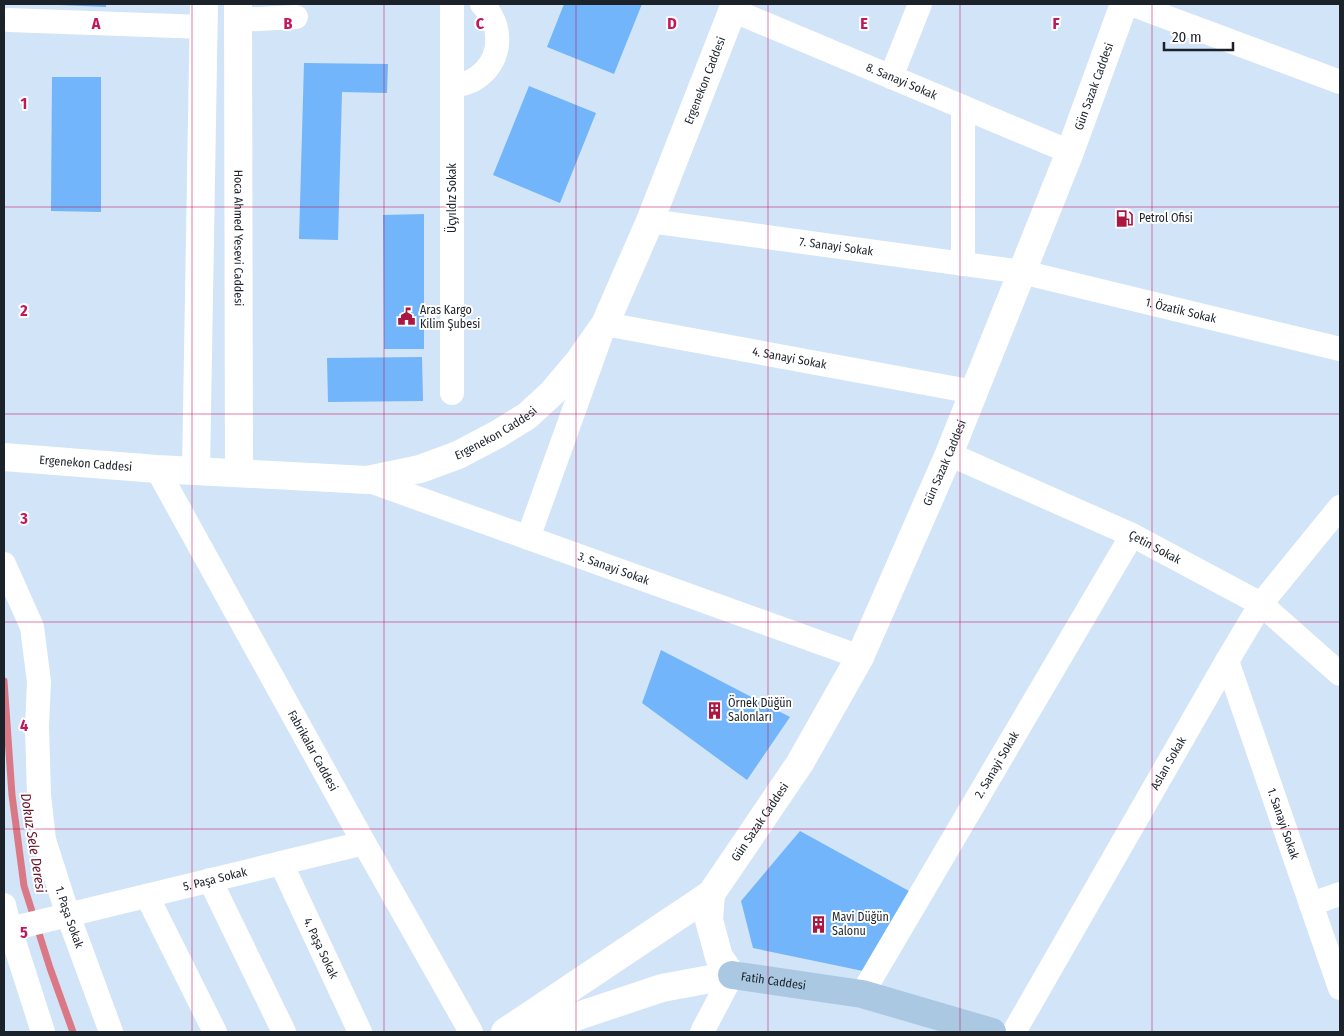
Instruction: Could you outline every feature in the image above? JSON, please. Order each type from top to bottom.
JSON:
[{"type":"main road","name":"Fatih Caddesi","points":[[732,975],[862,994],[992,1032]]},
{"type":"street","name":"Üçyıldız Sokak","points":[[452,4],[452,393]]},
{"type":"street","points":[[452,86],[465,84],[478,77],[489,67],[496,53],[498,38],[495,23],[488,10],[482,4]]},
{"type":"street","points":[[891,77],[920,4]]},
{"type":"street","name":"Gün Sazak Caddesi","points":[[711,894],[800,763],[860,657],[974,392],[1070,152],[1124,4]]},
{"type":"street","points":[[1131,4],[1340,82]]},
{"type":"street","name":"8. Sanayi Sokak","points":[[733,7],[891,77],[1070,152]]},
{"type":"street","name":"Ergenekon Caddesi","points":[[4,457],[196,471],[367,480],[420,469],[458,455],[498,434],[527,416],[552,393],[579,361],[605,324],[650,222],[733,7]]},
{"type":"street","points":[[238,12],[296,17]]},
{"type":"street","name":"Hoca Ahmed Yesevi Caddesi","points":[[238,12],[239,472]]},
{"type":"street","points":[[8,20],[204,15],[196,471]]},
{"type":"street","points":[[963,107],[963,264]]},
{"type":"street","name":"7. Sanayi Sokak","points":[[650,222],[1022,272]]},
{"type":"street","name":"1. Özatik Sokak","points":[[1022,272],[1340,349]]},
{"type":"street","points":[[528,538],[605,324]]},
{"type":"street","name":"4. Sanayi Sokak","points":[[605,324],[974,392]]},
{"type":"street","name":"Çetin Sokak","points":[[948,454],[1132,535],[1261,604],[1340,674]]},
{"type":"street","name":"Fabrikalar Caddesi","points":[[158,468],[364,843],[471,1032]]},
{"type":"street","name":"3. Sanayi Sokak","points":[[367,480],[860,657]]},
{"type":"street","name":"Aslan Sokak","points":[[1014,1032],[1261,604],[1340,507]]},
{"type":"street","name":"2. Sanayi Sokak","points":[[862,994],[1132,535]]},
{"type":"street","name":"1. Paşa Sokak","points":[[4,564],[32,627],[38,682],[39,785],[44,840],[59,917],[111,1032]]},
{"type":"street","name":"1. Sanayi Sokak","points":[[1227,661],[1340,988]]},
{"type":"street","name":"5. Paşa Sokak","points":[[15,927],[364,843]]},
{"type":"street","name":"4. Paşa Sokak","points":[[281,863],[360,1032]]},
{"type":"street","points":[[210,880],[284,1032]]},
{"type":"street","points":[[702,1032],[732,975],[719,957],[709,920],[711,894]]},
{"type":"street","points":[[505,1032],[711,894]]},
{"type":"street","points":[[1311,904],[1340,894]]},
{"type":"street","points":[[148,896],[216,1032]]},
{"type":"street","points":[[4,905],[15,927],[43,1032]]},
{"type":"street","name":"Fatih Caddesi","points":[[530,1032],[662,988],[732,975]]},
{"type":"building","points":[[106,4],[106,7],[59,5]]},
{"type":"building","points":[[564,4],[642,4],[614,74],[547,47]]},
{"type":"building","points":[[304,63],[388,64],[387,93],[342,92],[338,240],[299,239]]},
{"type":"building","points":[[52,77],[101,77],[101,212],[51,211]]},
{"type":"building","points":[[529,86],[596,113],[560,203],[493,175]]},
{"type":"building","points":[[424,214],[424,349],[384,349],[383,215]]},
{"type":"building","points":[[422,357],[423,401],[328,402],[327,358]]},
{"type":"building","name":"Örnek Düğün Salonları","points":[[661,650],[790,717],[747,780],[642,703]]},
{"type":"building","name":"Mavi Düğün Salonu","points":[[800,831],[909,891],[863,971],[753,948],[741,901]]},
{"type":"waterway","name":"Dokuz Sele Deresi","points":[[4,681],[12,795],[24,886],[73,1032]]},
{"type":"place","name":"Petrol Ofisi","points":[[1125,218]]},
{"type":"place","name":"Aras Kargo Kilim Şubesi","points":[[406,317]]},
{"type":"place","name":"Örnek Düğün Salonları","points":[[714,710]]},
{"type":"place","name":"Mavi Düğün Salonu","points":[[818,924]]}]
